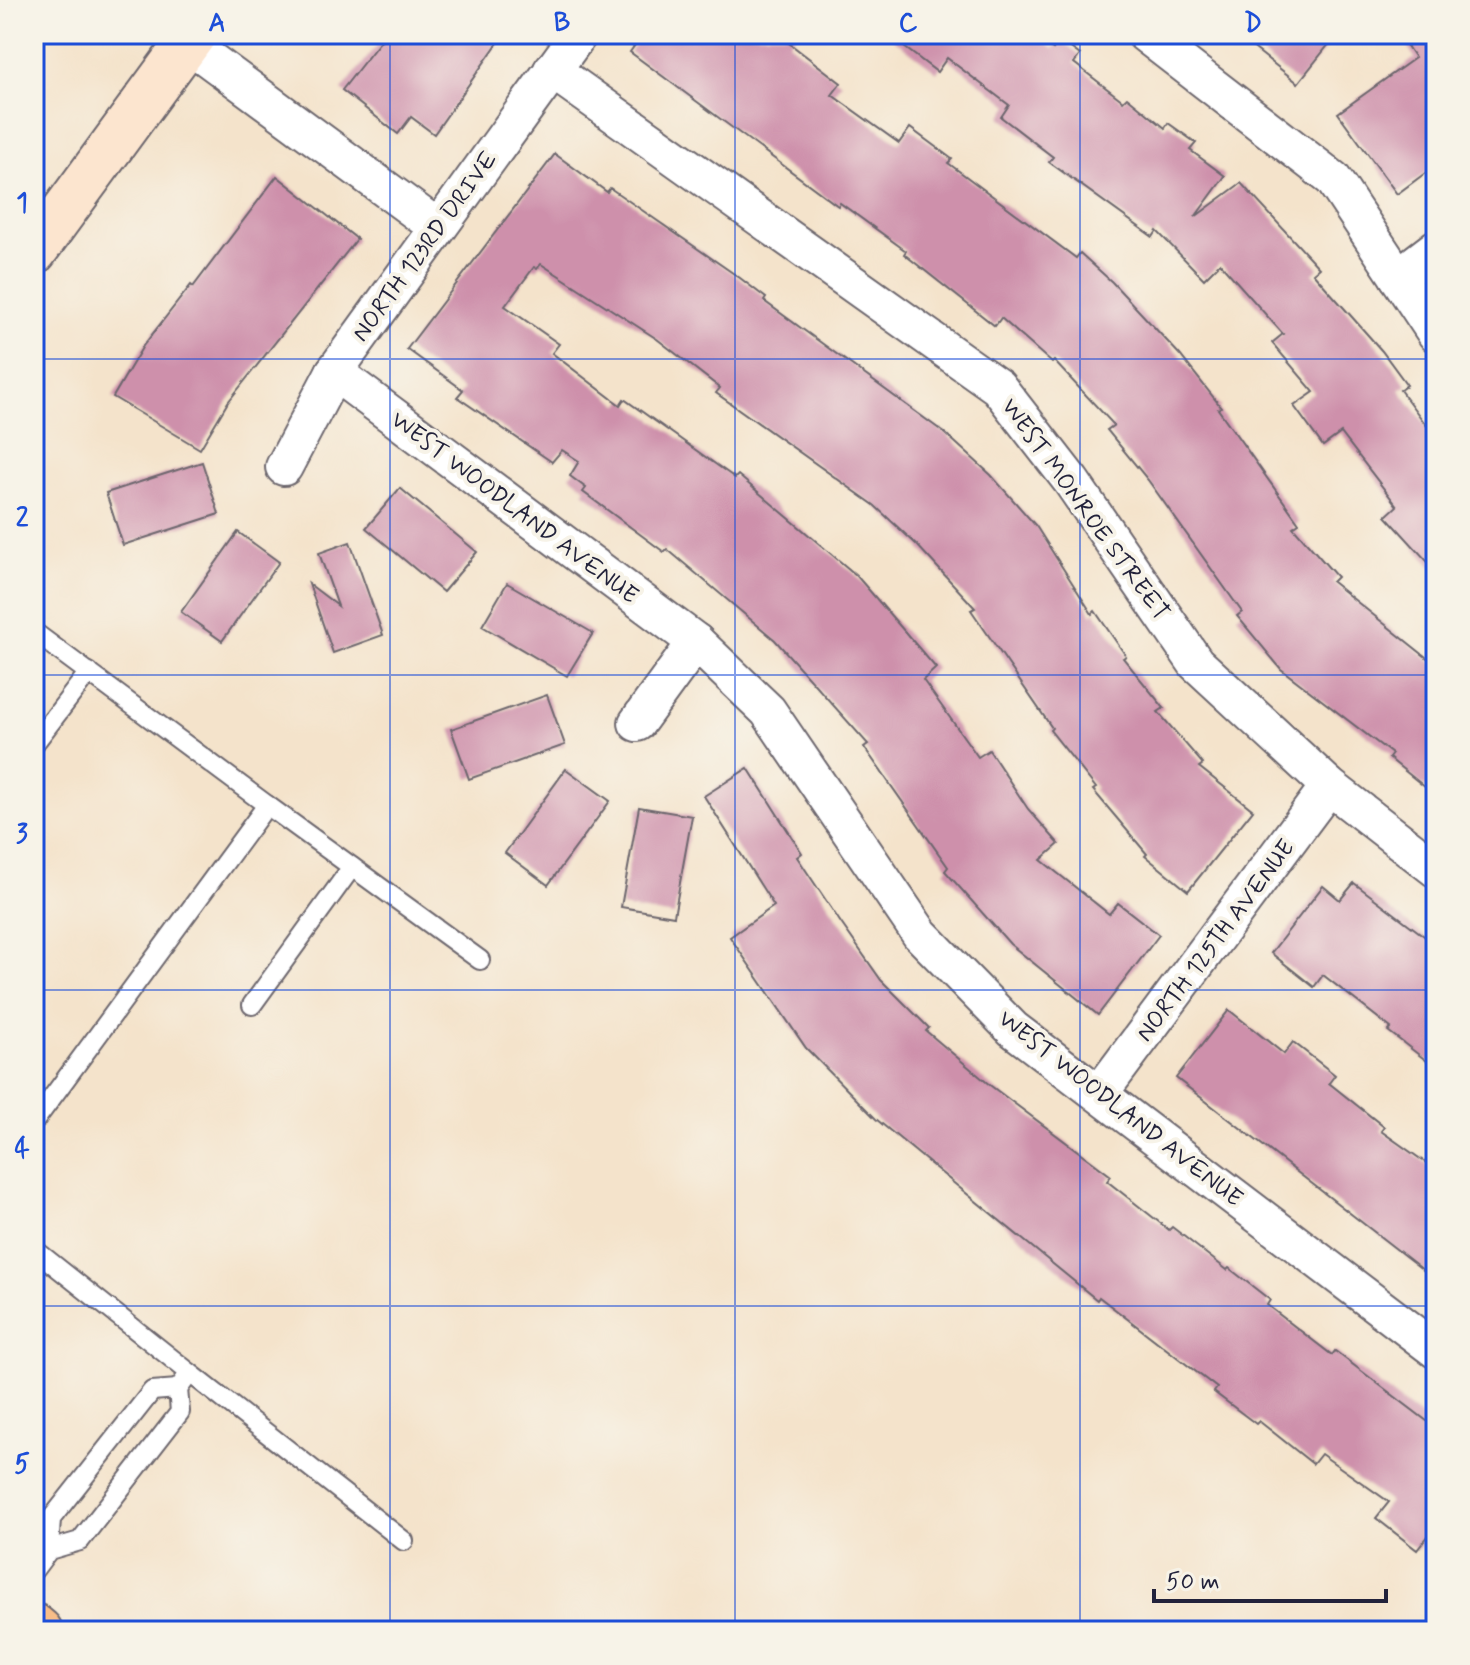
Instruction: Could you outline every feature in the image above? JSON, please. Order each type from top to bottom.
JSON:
[{"type":"main road","points":[[34,1626],[40,1631]]},
{"type":"street","name":"NORTH 123RD DRIVE","points":[[284,467],[334,372],[579,34]]},
{"type":"street","points":[[1145,34],[1333,179],[1436,334]]},
{"type":"street","points":[[34,252],[190,39],[437,227]]},
{"type":"street","name":"WEST MONROE STREET","points":[[552,70],[998,387],[1071,481],[1196,663],[1329,786],[1436,869]]},
{"type":"street","points":[[1398,277],[1436,248]]},
{"type":"street","name":"WEST WOODLAND AVENUE","points":[[334,372],[696,642],[768,711],[920,934],[1013,1029],[1436,1350]]},
{"type":"street","points":[[637,723],[696,642]]},
{"type":"street","name":"NORTH 125TH AVENUE","points":[[1100,1093],[1329,786]]},
{"type":"lane","points":[[34,632],[480,960]]},
{"type":"lane","points":[[34,744],[89,672]]},
{"type":"lane","points":[[34,1122],[267,805]]},
{"type":"lane","points":[[252,1005],[352,867]]},
{"type":"lane","points":[[34,1249],[404,1541]]},
{"type":"lane","points":[[49,1550],[80,1541],[180,1412],[178,1389],[190,1373]]},
{"type":"lane","points":[[34,1570],[49,1550],[51,1519],[152,1391],[178,1389]]},
{"type":"building","points":[[386,34],[504,34],[434,134],[411,117],[398,134],[342,90]]},
{"type":"building","points":[[643,34],[796,34],[789,43],[841,83],[832,95],[899,143],[910,128],[952,159],[948,163],[1076,258],[1080,253],[1112,282],[1180,355],[1221,407],[1218,409],[1299,523],[1293,527],[1337,577],[1332,582],[1436,665],[1436,796],[1389,758],[1392,754],[1281,669],[1237,616],[1242,612],[1148,480],[1107,430],[1114,425],[1054,361],[1052,363],[1001,318],[995,326],[904,254],[906,251],[840,203],[838,206],[630,52]]},
{"type":"building","points":[[887,34],[1033,34],[1053,49],[1060,40],[1080,55],[1074,63],[1123,101],[1127,97],[1165,128],[1168,123],[1196,143],[1190,150],[1225,176],[1195,217],[1241,183],[1319,268],[1313,273],[1382,351],[1407,385],[1400,390],[1436,438],[1436,571],[1386,516],[1397,506],[1341,433],[1323,446],[1294,406],[1314,392],[1272,343],[1283,334],[1220,263],[1204,279],[1157,231],[1153,237],[1049,162],[1053,157],[1001,117],[1009,105],[947,58],[937,72]]},
{"type":"building","points":[[1236,34],[1337,34],[1298,83]]},
{"type":"building","points":[[1399,34],[1436,34],[1436,165],[1397,194],[1338,113],[1415,58]]},
{"type":"building","points":[[555,154],[607,192],[610,188],[740,278],[766,298],[764,301],[946,434],[991,475],[1036,526],[1092,614],[1095,611],[1126,656],[1123,658],[1164,708],[1158,712],[1203,764],[1199,767],[1253,810],[1188,891],[1145,856],[1147,854],[1093,790],[1096,788],[1050,730],[1052,728],[971,610],[975,608],[917,545],[874,505],[716,393],[720,388],[657,339],[541,264],[537,269],[534,267],[505,306],[559,344],[552,353],[620,405],[624,399],[735,478],[738,475],[856,575],[936,668],[923,680],[978,757],[989,750],[1028,809],[1059,844],[1041,860],[1109,914],[1118,903],[1159,935],[1098,1015],[1010,944],[945,871],[948,867],[864,747],[868,744],[775,640],[667,549],[664,552],[583,492],[586,488],[570,476],[579,461],[562,450],[552,462],[457,397],[463,390],[407,349]]},
{"type":"building","points":[[277,176],[357,239],[228,402],[200,449],[113,397],[143,346],[191,285],[193,287]]},
{"type":"building","points":[[202,462],[219,514],[123,545],[106,493]]},
{"type":"building","points":[[400,488],[477,552],[443,592],[366,528]]},
{"type":"building","points":[[238,532],[279,562],[222,641],[181,612]]},
{"type":"building","points":[[350,542],[383,635],[333,653],[309,584],[338,606],[319,553]]},
{"type":"building","points":[[507,583],[593,633],[567,676],[482,626]]},
{"type":"building","points":[[547,695],[565,745],[469,779],[451,729]]},
{"type":"building","points":[[748,768],[802,853],[797,857],[841,923],[881,980],[929,1028],[926,1031],[991,1086],[1111,1176],[1107,1181],[1169,1230],[1172,1227],[1227,1270],[1229,1268],[1270,1300],[1267,1305],[1332,1355],[1335,1351],[1436,1428],[1436,1526],[1417,1550],[1376,1518],[1389,1502],[1321,1454],[1313,1464],[1259,1421],[1256,1424],[1214,1392],[1217,1388],[1099,1297],[1097,1300],[876,1119],[806,1048],[730,937],[774,906],[704,796]]},
{"type":"building","points":[[566,769],[610,801],[548,885],[505,853]]},
{"type":"building","points":[[639,807],[692,816],[674,916],[621,907]]},
{"type":"building","points":[[1354,883],[1436,945],[1436,1068],[1323,975],[1314,987],[1271,953],[1323,886],[1340,900]]},
{"type":"building","points":[[1229,1010],[1284,1054],[1293,1042],[1335,1075],[1329,1083],[1384,1127],[1381,1131],[1436,1170],[1436,1280],[1176,1078]]}]
